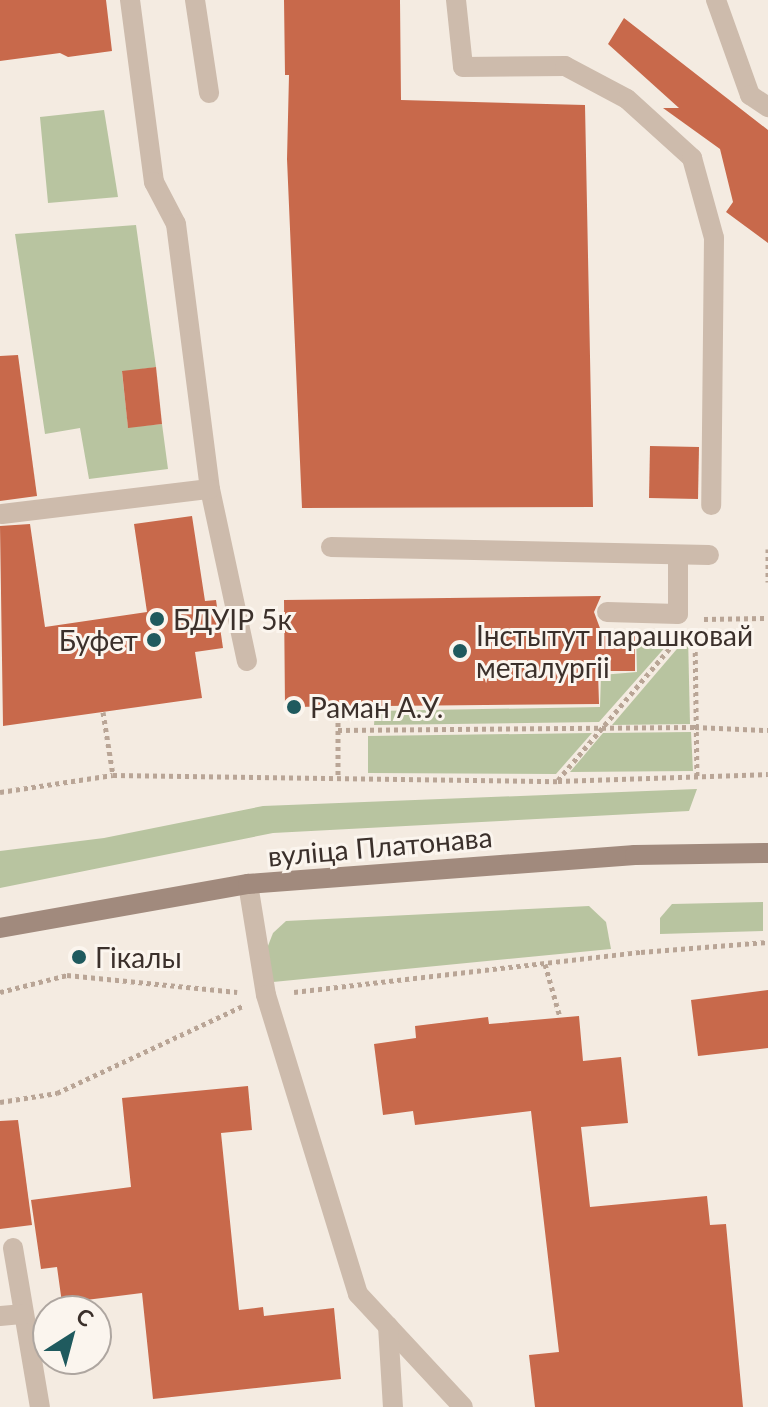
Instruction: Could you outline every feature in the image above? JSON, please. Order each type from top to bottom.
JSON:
[{"type":"main road","name":"вуліца Платонава","points":[[0,928],[248,884],[635,855],[768,853]]},
{"type":"lane","points":[[130,0],[154,182],[176,224],[210,489],[247,661]]},
{"type":"lane","points":[[195,0],[209,93]]},
{"type":"lane","points":[[456,0],[463,67],[565,66],[627,99],[692,158],[714,238],[711,505]]},
{"type":"lane","points":[[716,0],[750,95],[768,107]]},
{"type":"lane","points":[[2,514],[210,489]]},
{"type":"lane","points":[[331,547],[709,555]]},
{"type":"lane","points":[[607,612],[678,614],[678,555]]},
{"type":"lane","points":[[248,884],[266,995],[358,1294],[463,1407]]},
{"type":"lane","points":[[13,1248],[40,1407]]},
{"type":"lane","points":[[0,1316],[24,1314]]},
{"type":"lane","points":[[388,1326],[393,1407]]},
{"type":"path","points":[[768,549],[768,582]]},
{"type":"path","points":[[695,619],[768,618]]},
{"type":"path","points":[[558,781],[685,631]]},
{"type":"path","points":[[695,635],[697,776]]},
{"type":"path","points":[[338,707],[338,778]]},
{"type":"path","points":[[103,712],[113,775]]},
{"type":"path","points":[[338,730],[695,727],[768,730]]},
{"type":"path","points":[[0,792],[113,775],[558,781],[768,774]]},
{"type":"path","points":[[0,992],[67,975],[266,995],[768,942]]},
{"type":"path","points":[[545,964],[560,1017]]},
{"type":"path","points":[[0,1102],[57,1093],[266,995]]},
{"type":"green space","points":[[104,110],[118,197],[48,203],[40,117]]},
{"type":"green space","points":[[136,225],[156,367],[122,372],[128,427],[162,424],[168,469],[89,479],[80,428],[45,434],[15,234]]},
{"type":"green space","points":[[636,634],[676,635],[599,722],[374,725],[375,711],[600,707],[601,675],[637,672]]},
{"type":"green space","points":[[688,636],[690,724],[612,725]]},
{"type":"green space","points":[[691,732],[693,771],[570,772],[603,733]]},
{"type":"green space","points":[[592,733],[556,774],[368,773],[368,736]]},
{"type":"green space","points":[[697,789],[689,811],[273,833],[0,888],[0,851],[104,838],[263,806]]},
{"type":"green space","points":[[763,902],[763,931],[660,934],[660,918],[672,904]]},
{"type":"green space","points":[[589,906],[606,922],[611,949],[273,982],[266,951],[273,933],[286,921]]},
{"type":"building","points":[[0,0],[106,0],[112,51],[68,57],[60,53],[0,61]]},
{"type":"building","points":[[284,0],[400,0],[401,100],[585,105],[593,507],[302,508],[287,159],[289,75],[285,75]]},
{"type":"building","points":[[624,18],[768,130],[768,243],[726,212],[733,202],[720,149],[663,108],[679,108],[608,44]]},
{"type":"building","points":[[18,355],[37,496],[0,501],[0,356]]},
{"type":"building","points":[[156,367],[162,424],[128,428],[122,371]]},
{"type":"building","points":[[650,446],[699,447],[698,499],[649,498]]},
{"type":"building","name":"БДУІР 5к","points":[[192,516],[205,601],[216,600],[223,648],[195,652],[202,698],[3,726],[0,526],[30,524],[45,627],[147,612],[134,524]]},
{"type":"building","name":"Інстытут парашковай металургіі","points":[[601,596],[594,612],[601,631],[635,631],[635,671],[598,671],[599,704],[285,707],[284,600]]},
{"type":"building","points":[[768,990],[768,1048],[698,1056],[691,1000]]},
{"type":"building","points":[[579,1016],[583,1061],[621,1057],[628,1123],[581,1127],[590,1207],[707,1196],[710,1225],[726,1224],[743,1407],[535,1407],[529,1355],[559,1352],[531,1111],[415,1125],[413,1111],[383,1115],[374,1044],[416,1038],[415,1026],[488,1017],[489,1024]]},
{"type":"building","points":[[248,1086],[252,1130],[221,1133],[239,1310],[263,1307],[264,1316],[334,1308],[341,1379],[153,1399],[142,1293],[112,1297],[61,1295],[57,1267],[41,1269],[31,1200],[131,1187],[122,1098]]},
{"type":"building","points":[[18,1120],[32,1225],[0,1229],[0,1121]]},
{"type":"place","name":"БДУІР 5к","points":[[157,619]]},
{"type":"place","name":"Буфет","points":[[154,640]]},
{"type":"place","name":"Інстытут парашковай металургіі","points":[[460,651]]},
{"type":"place","name":"Раман А.У.","points":[[294,707]]},
{"type":"place","name":"Гікалы","points":[[79,957]]}]
